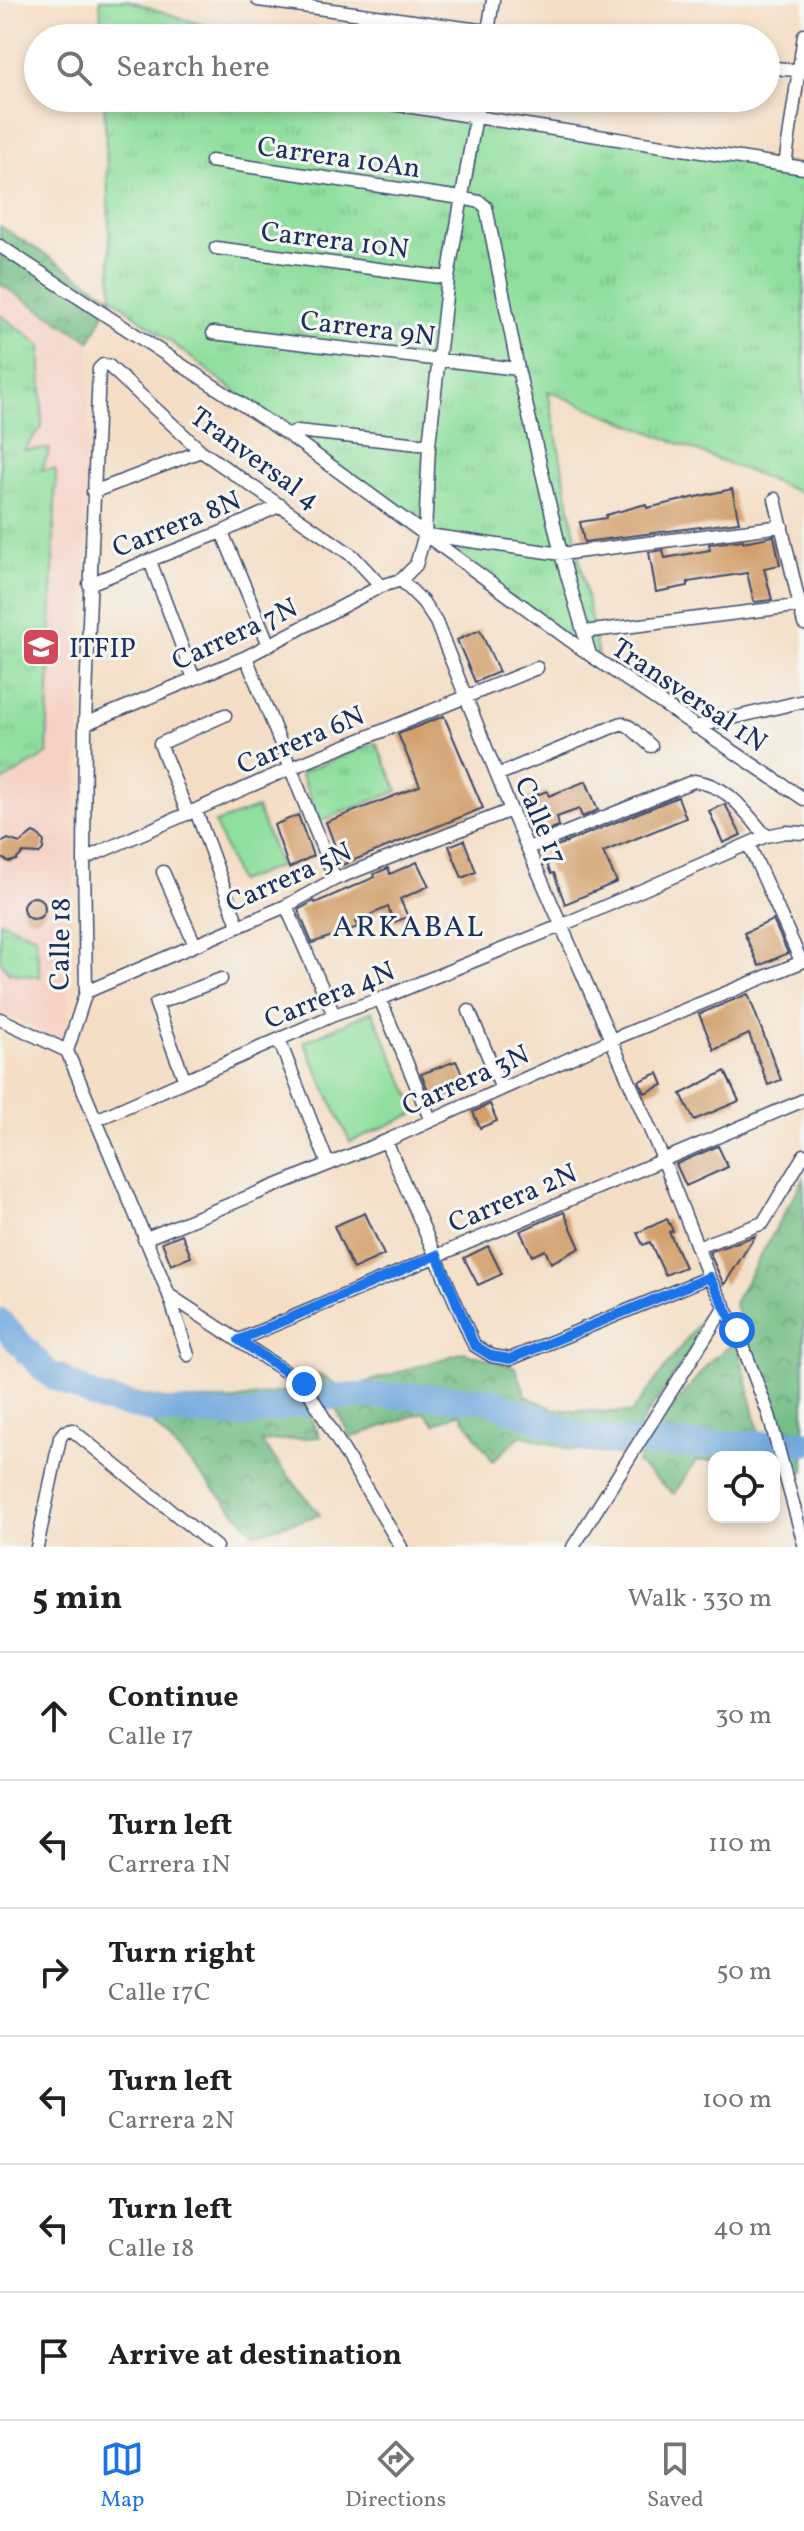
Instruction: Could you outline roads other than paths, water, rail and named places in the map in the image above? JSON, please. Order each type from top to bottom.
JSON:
[{"type":"street","points":[[258,0],[416,24]]},
{"type":"street","points":[[490,24],[493,0]]},
{"type":"street","points":[[785,165],[802,71],[804,35]]},
{"type":"street","points":[[780,69],[802,71]]},
{"type":"street","points":[[436,112],[804,168]]},
{"type":"street","points":[[401,580],[416,565],[425,534],[429,445],[448,278],[478,112]]},
{"type":"street","name":"Carrera 10An","points":[[211,161],[461,198]]},
{"type":"street","points":[[461,198],[480,202],[486,207],[518,369],[561,554],[590,655]]},
{"type":"street","points":[[0,246],[290,436],[425,534],[561,554],[782,526]]},
{"type":"street","name":"Carrera 10N","points":[[216,248],[448,278]]},
{"type":"street","name":"Carrera 9N","points":[[213,333],[518,369]]},
{"type":"street","name":"Tranversal 4","points":[[103,365],[109,366],[201,451],[353,556],[381,586]]},
{"type":"street","name":"Calle 18","points":[[67,1051],[86,992],[85,724],[99,369],[103,365]]},
{"type":"street","points":[[290,436],[297,431],[429,445]]},
{"type":"street","points":[[93,492],[201,451]]},
{"type":"street","points":[[775,499],[804,624]]},
{"type":"street","name":"Carrera 8N","points":[[89,584],[222,532],[281,505]]},
{"type":"street","points":[[222,532],[269,645]]},
{"type":"street","name":"Transversal 1N","points":[[425,534],[590,655],[804,799]]},
{"type":"street","points":[[150,561],[194,679]]},
{"type":"street","name":"Carrera 7N","points":[[85,724],[246,657],[381,586],[401,580]]},
{"type":"street","name":"Calle 17","points":[[401,580],[423,602],[436,622],[511,810],[663,1159],[709,1277],[737,1330],[769,1415],[804,1544]]},
{"type":"street","points":[[584,632],[802,606]]},
{"type":"street","points":[[246,657],[335,879]]},
{"type":"street","name":"Carrera 6N","points":[[84,859],[291,768],[537,668]]},
{"type":"street","points":[[695,727],[804,701]]},
{"type":"street","points":[[225,715],[160,744],[192,812],[238,925]]},
{"type":"street","points":[[497,775],[622,723],[651,746]]},
{"type":"street","points":[[528,848],[694,781],[712,783],[730,795],[766,836]]},
{"type":"street","name":"Carrera 5N","points":[[86,992],[286,906],[335,879],[511,810]]},
{"type":"street","name":"Carrera 4N","points":[[96,1120],[334,1015],[560,926],[766,836],[786,832],[804,833]]},
{"type":"street","points":[[749,845],[802,961]]},
{"type":"street","points":[[163,872],[195,945]]},
{"type":"street","points":[[286,906],[334,1015]]},
{"type":"street","name":"Carrera 3N","points":[[144,1239],[386,1141],[611,1040],[802,961]]},
{"type":"street","points":[[185,1081],[156,1004],[221,979]]},
{"type":"street","points":[[380,999],[431,1121]]},
{"type":"street","points":[[469,1011],[502,1089]]},
{"type":"street","points":[[0,1019],[67,1051],[169,1295],[188,1355]]},
{"type":"street","points":[[279,1040],[328,1164]]},
{"type":"street","name":"Carrera 2N","points":[[239,1340],[804,1100]]},
{"type":"street","points":[[386,1141],[474,1345],[492,1356],[510,1359],[709,1277]]},
{"type":"street","points":[[697,1247],[763,1223],[804,1155]]},
{"type":"street","points":[[169,1295],[304,1384],[401,1547]]},
{"type":"street","points":[[573,1547],[725,1306]]},
{"type":"street","points":[[37,1547],[60,1438],[64,1432],[72,1430],[216,1547]]},
{"type":"waterway","points":[[0,1322],[49,1374],[102,1400],[162,1412],[246,1415],[336,1396],[422,1396],[487,1400],[590,1439],[679,1445],[804,1443]]},
{"type":"place","name":"ITFIP","points":[[41,647]]},
{"type":"district","name":"ARKABAL","points":[[409,926]]}]
